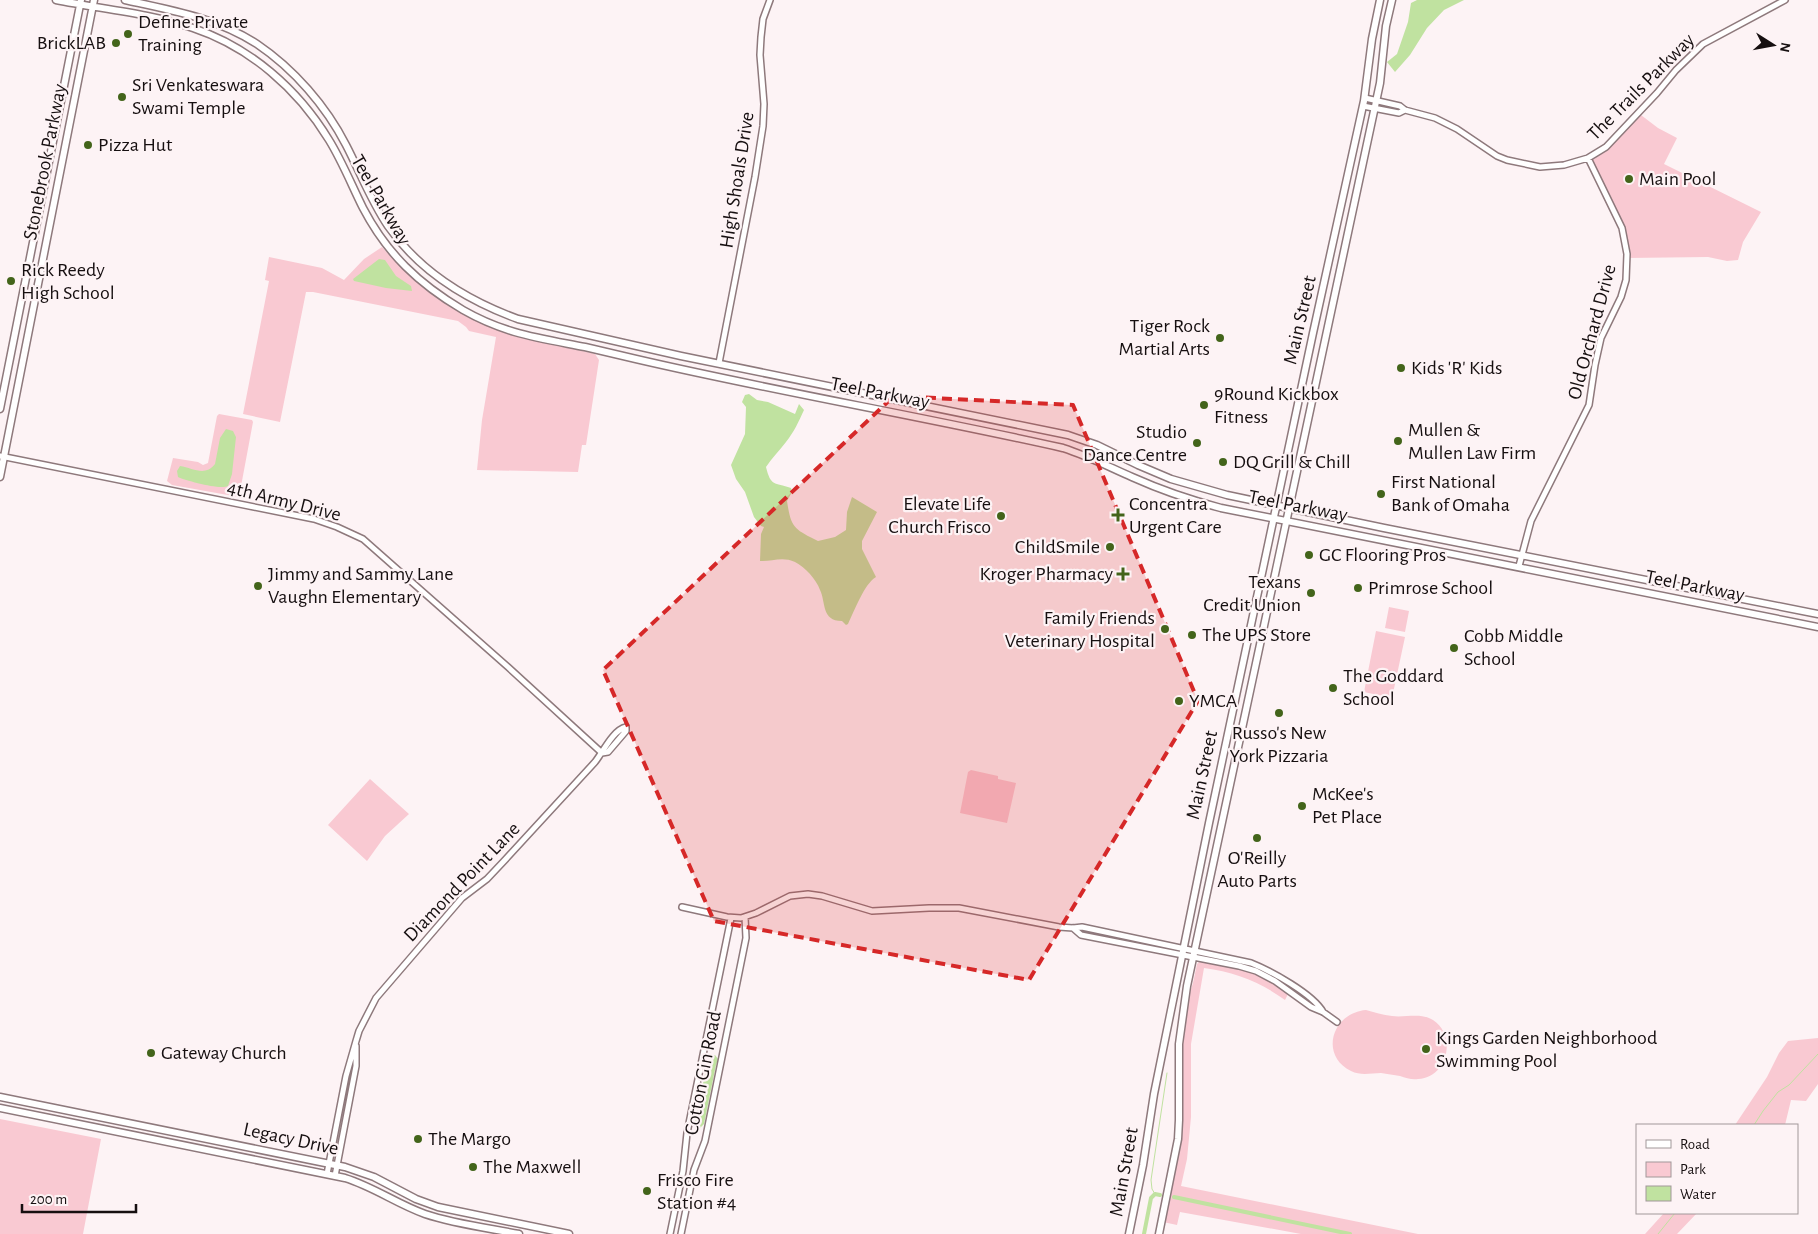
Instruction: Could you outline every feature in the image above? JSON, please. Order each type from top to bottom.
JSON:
[{"type":"main road","name":"Teel Parkway","points":[[56,0],[93,4],[194,28],[228,43],[274,74],[290,88],[331,142],[367,215],[383,242],[398,260],[436,293],[458,307],[498,327],[530,337],[586,347],[717,378],[1064,448],[1099,461],[1133,478],[1194,501],[1220,508],[1274,517],[1818,627]]},
{"type":"main road","name":"Teel Parkway","points":[[125,0],[189,14],[218,23],[251,40],[277,60],[301,82],[329,116],[346,144],[368,192],[381,214],[413,256],[445,284],[494,311],[518,320],[1068,435],[1097,445],[1138,465],[1198,488],[1227,495],[1818,614]]},
{"type":"main road","name":"Main Street","points":[[1129,1234],[1143,1165],[1154,1094],[1200,866],[1296,411],[1365,98],[1372,39],[1380,0]]},
{"type":"main road","name":"Main Street","points":[[1159,1234],[1178,1139],[1179,1036],[1194,954],[1325,335],[1376,104],[1386,26],[1392,0]]},
{"type":"main road","name":"Stonebrook Parkway","points":[[0,409],[80,2]]},
{"type":"main road","name":"Stonebrook Parkway","points":[[0,477],[2,457],[93,4]]},
{"type":"main road","points":[[46,174],[58,179]]},
{"type":"main road","points":[[514,332],[518,320]]},
{"type":"main road","points":[[1313,333],[1325,335]]},
{"type":"main road","points":[[11,355],[23,358]]},
{"type":"main road","points":[[821,398],[824,385]]},
{"type":"main road","points":[[1296,411],[1309,414]]},
{"type":"main road","points":[[960,426],[963,413]]},
{"type":"main road","points":[[1133,478],[1138,465]]},
{"type":"main road","points":[[1194,501],[1198,488]]},
{"type":"main road","points":[[1432,549],[1435,538]]},
{"type":"main road","points":[[1256,599],[1269,602]]},
{"type":"main road","points":[[1200,866],[1211,868]]},
{"type":"main road","name":"Legacy Drive","points":[[0,1097],[329,1163],[374,1177],[416,1199],[438,1207],[569,1234]]},
{"type":"main road","name":"Legacy Drive","points":[[0,1108],[327,1174],[364,1184],[424,1214],[519,1234]]},
{"type":"main road","points":[[106,1129],[108,1118]]},
{"type":"street","name":"High Shoals Drive","points":[[719,363],[756,177],[764,104],[760,46],[764,19],[770,0]]},
{"type":"street","name":"The Trails Parkway","points":[[1365,98],[1399,113],[1405,110],[1435,118],[1497,156],[1516,163],[1540,167],[1564,165],[1588,158],[1613,140],[1695,51],[1714,37],[1785,0]]},
{"type":"street","name":"The Trails Parkway","points":[[1363,106],[1376,104]]},
{"type":"street","name":"Old Orchard Drive","points":[[1519,566],[1531,522],[1589,405],[1601,338],[1621,297],[1626,280],[1627,254],[1622,228],[1588,158]]},
{"type":"street","name":"4th Army Drive","points":[[2,457],[314,519],[363,539],[602,753]]},
{"type":"street","name":"Diamond Point Lane","points":[[327,1174],[346,1076],[359,1031],[376,998],[462,898],[487,878],[504,861],[602,753],[621,728],[626,726],[626,731],[608,752],[602,753]]},
{"type":"street","points":[[682,907],[731,918],[745,917],[790,896],[808,894],[822,896],[872,911],[959,908],[1073,928],[1082,927],[1183,952]]},
{"type":"street","name":"Cotton Gin Road","points":[[681,1234],[696,1164],[704,1141],[746,938],[745,917]]},
{"type":"street","name":"Cotton Gin Road","points":[[670,1234],[683,1171],[687,1133],[731,918]]},
{"type":"street","points":[[1073,928],[1081,935],[1194,954],[1256,972],[1274,981],[1311,1008],[1323,1012],[1337,1022]]},
{"type":"street","points":[[1122,943],[1124,936]]},
{"type":"street","name":"Diamond Point Lane","points":[[335,1176],[356,1066],[356,1041]]},
{"type":"street","points":[[679,1188],[690,1190]]},
{"type":"street","points":[[674,1213],[685,1215]]},
{"type":"highlighted area","points":[[894,396],[1073,405],[1198,701],[1029,980],[714,921],[603,670]]},
{"type":"green space","points":[[1637,112],[1658,128],[1677,138],[1664,164],[1761,212],[1743,242],[1738,260],[1727,261],[1708,257],[1627,258],[1625,241],[1588,158],[1605,147]]},
{"type":"green space","points":[[382,247],[398,264],[442,301],[498,329],[595,354],[599,360],[586,445],[582,445],[578,472],[477,470],[482,420],[496,337],[469,331],[458,321],[313,292],[306,292],[280,422],[243,414],[269,281],[265,280],[269,257],[322,268],[344,280],[364,259]]},
{"type":"green space","points":[[219,414],[252,420],[253,422],[239,497],[172,485],[167,481],[173,458],[198,462],[203,465],[208,463],[217,416]]},
{"type":"green space","points":[[1389,607],[1409,611],[1405,632],[1385,628]]},
{"type":"green space","points":[[1376,631],[1405,637],[1392,698],[1364,692]]},
{"type":"green space","points":[[971,770],[998,776],[998,779],[1016,783],[1007,823],[960,813],[968,772]]},
{"type":"green space","points":[[370,779],[409,814],[385,836],[367,861],[328,825]]},
{"type":"green space","points":[[1201,960],[1236,967],[1259,975],[1279,986],[1288,994],[1285,1000],[1247,979],[1226,972],[1204,968],[1191,1044],[1191,1117],[1187,1159],[1181,1186],[1418,1234],[1301,1234],[1180,1212],[1177,1225],[1163,1222],[1173,1176],[1181,1053],[1188,998],[1197,964]]},
{"type":"green space","points":[[1366,1010],[1392,1016],[1423,1016],[1433,1020],[1445,1035],[1446,1055],[1442,1064],[1428,1077],[1414,1079],[1381,1073],[1358,1073],[1351,1071],[1341,1064],[1335,1055],[1333,1045],[1338,1026],[1354,1013]]},
{"type":"green space","points":[[1818,1038],[1818,1084],[1806,1101],[1791,1100],[1785,1124],[1736,1124],[1767,1077],[1779,1053],[1788,1041]]},
{"type":"green space","points":[[0,1119],[101,1139],[83,1234],[0,1234]]},
{"type":"green space","points":[[1663,1214],[1696,1214],[1677,1234],[1645,1234]]},
{"type":"water","points":[[1417,0],[1464,0],[1444,10],[1427,28],[1410,55],[1395,72],[1387,62],[1397,54],[1408,22],[1411,3]]},
{"type":"water","points":[[379,259],[385,260],[396,276],[411,286],[412,291],[354,281],[353,279]]},
{"type":"water","points":[[749,394],[757,400],[768,402],[795,414],[799,404],[804,410],[786,442],[766,467],[774,483],[791,488],[792,492],[787,501],[790,517],[795,527],[818,541],[835,537],[846,530],[847,512],[852,497],[877,512],[862,541],[862,549],[876,577],[863,592],[846,625],[827,614],[818,586],[803,567],[786,559],[760,561],[761,534],[764,527],[754,517],[745,492],[736,479],[731,465],[745,434],[746,407],[742,402],[745,395]]},
{"type":"water","points":[[226,429],[233,431],[236,437],[232,474],[228,486],[211,486],[178,477],[177,471],[180,466],[203,471],[215,464],[220,438]]},
{"type":"water","points":[[709,1055],[715,1055],[718,1059],[704,1124],[700,1128],[695,1126],[695,1122]]},
{"type":"waterway","points":[[1755,1124],[1778,1092],[1789,1085],[1818,1054]]},
{"type":"waterway","points":[[1155,1194],[1152,1189],[1151,1180],[1167,1073]]},
{"type":"waterway","points":[[1144,1234],[1151,1198],[1155,1194],[1160,1195]]},
{"type":"waterway","points":[[1174,1197],[1350,1234]]},
{"type":"waterway","points":[[1658,1234],[1674,1214]]},
{"type":"place","name":"Define Private Training","points":[[128,34]]},
{"type":"place","name":"BrickLAB","points":[[116,43]]},
{"type":"place","name":"Sri Venkateswara Swami Temple","points":[[122,97]]},
{"type":"place","name":"Pizza Hut","points":[[88,145]]},
{"type":"place","name":"Main Pool","points":[[1629,179]]},
{"type":"place","name":"Rick Reedy High School","points":[[11,281]]},
{"type":"place","name":"Tiger Rock Martial Arts","points":[[1220,338]]},
{"type":"place","name":"Kids 'R' Kids","points":[[1401,368]]},
{"type":"place","name":"9Round Kickbox Fitness","points":[[1204,405]]},
{"type":"place","name":"Mullen & Mullen Law Firm","points":[[1398,441]]},
{"type":"place","name":"Studio Dance Centre","points":[[1197,443]]},
{"type":"place","name":"DQ Grill & Chill","points":[[1223,462]]},
{"type":"place","name":"First National Bank of Omaha","points":[[1381,494]]},
{"type":"place","name":"Concentra Urgent Care","points":[[1118,515]]},
{"type":"place","name":"Elevate Life Church Frisco","points":[[1001,516]]},
{"type":"place","name":"ChildSmile","points":[[1110,547]]},
{"type":"place","name":"GC Flooring Pros","points":[[1309,555]]},
{"type":"place","name":"Kroger Pharmacy","points":[[1123,574]]},
{"type":"place","name":"Jimmy and Sammy Lane Vaughn Elementary","points":[[258,586]]},
{"type":"place","name":"Primrose School","points":[[1358,588]]},
{"type":"place","name":"Texans Credit Union","points":[[1311,593]]},
{"type":"place","name":"Family Friends Veterinary Hospital","points":[[1165,629]]},
{"type":"place","name":"The UPS Store","points":[[1192,635]]},
{"type":"place","name":"Cobb Middle School","points":[[1454,648]]},
{"type":"place","name":"The Goddard School","points":[[1333,688]]},
{"type":"place","name":"YMCA","points":[[1179,701]]},
{"type":"place","name":"Russo's New York Pizzaria","points":[[1279,713]]},
{"type":"place","name":"McKee's Pet Place","points":[[1302,806]]},
{"type":"place","name":"O'Reilly Auto Parts","points":[[1257,838]]},
{"type":"place","name":"Kings Garden Neighborhood Swimming Pool","points":[[1426,1049]]},
{"type":"place","name":"Gateway Church","points":[[151,1053]]},
{"type":"place","name":"The Margo","points":[[418,1139]]},
{"type":"place","name":"The Maxwell","points":[[473,1167]]},
{"type":"place","name":"Frisco Fire Station #4","points":[[647,1191]]}]
